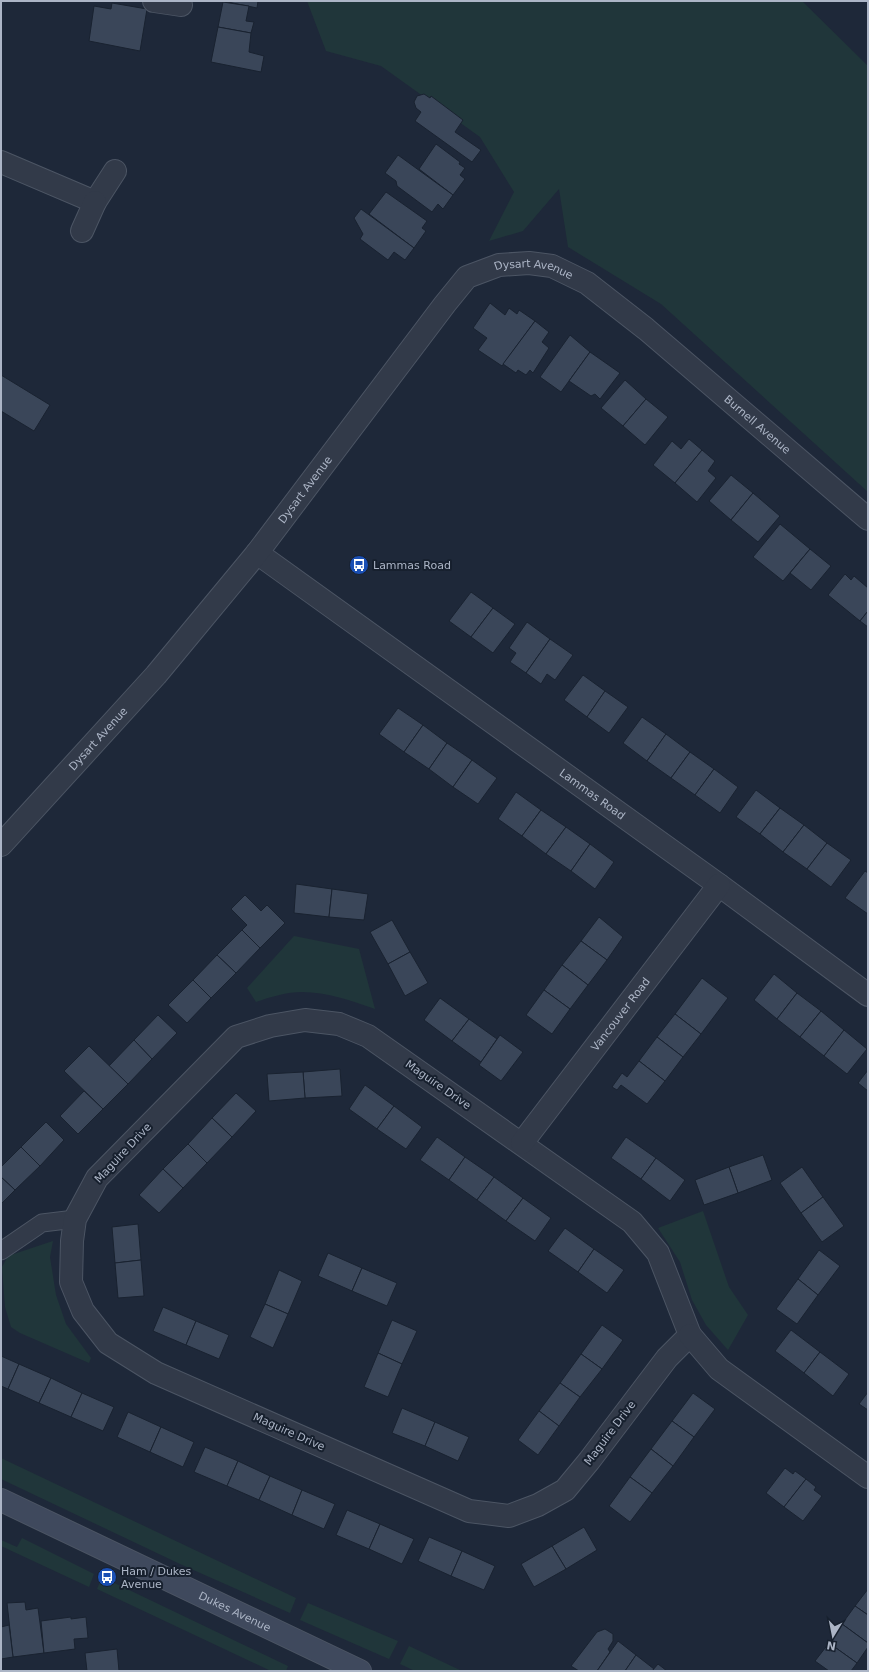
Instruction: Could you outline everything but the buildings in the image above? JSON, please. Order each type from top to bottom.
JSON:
[{"type":"street","points":[[154,1],[182,5]]},
{"type":"street","points":[[1,162],[96,202]]},
{"type":"street","points":[[82,231],[96,202],[115,171]]},
{"type":"street","name":"Dysart Avenue","points":[[1,845],[156,675],[257,552],[440,310],[467,277],[499,265],[529,263],[552,266],[587,283],[646,329]]},
{"type":"street","name":"Burnell Avenue","points":[[646,329],[868,519]]},
{"type":"street","name":"Lammas Road","points":[[257,552],[719,885],[868,995]]},
{"type":"street","name":"Vancouver Road","points":[[522,1143],[719,885]]},
{"type":"street","name":"Maguire Drive","points":[[690,1335],[666,1358],[590,1461],[565,1490],[538,1505],[509,1516],[469,1511],[156,1373],[108,1343],[83,1311],[71,1282],[72,1241],[75,1219],[96,1178],[236,1037],[270,1026],[305,1020],[339,1024],[368,1036],[522,1143],[632,1222],[658,1253],[690,1335],[719,1369],[829,1447],[868,1477]]},
{"type":"street","name":"Dukes Avenue","points":[[1,1500],[360,1671]]},
{"type":"lane","points":[[1,1251],[42,1223],[75,1219]]},
{"type":"green space","points":[[307,1],[802,1],[868,66],[868,492],[661,304],[568,247],[559,189],[523,231],[489,241],[514,192],[480,137],[381,66],[326,51]]},
{"type":"green space","points":[[294,936],[359,949],[375,1009],[339,998],[311,992],[285,994],[256,1002],[247,988]]},
{"type":"green space","points":[[703,1211],[729,1287],[748,1315],[728,1350],[706,1325],[692,1300],[680,1262],[658,1228]]},
{"type":"green space","points":[[53,1241],[50,1257],[56,1295],[66,1324],[91,1358],[89,1363],[20,1333],[11,1327],[5,1307],[2,1267],[8,1256]]},
{"type":"green space","points":[[1,1458],[296,1598],[290,1613],[180,1564],[1,1479]]},
{"type":"green space","points":[[22,1538],[94,1574],[89,1587],[1,1546],[1,1540],[17,1547]]},
{"type":"green space","points":[[102,1577],[288,1666],[286,1671],[271,1671],[97,1589]]},
{"type":"green space","points":[[308,1603],[398,1641],[389,1659],[300,1620]]},
{"type":"green space","points":[[409,1646],[462,1671],[415,1671],[400,1664]]},
{"type":"place","name":"Lammas Road","points":[[359,565]]},
{"type":"place","name":"Ham / Dukes Avenue","points":[[107,1577]]}]
